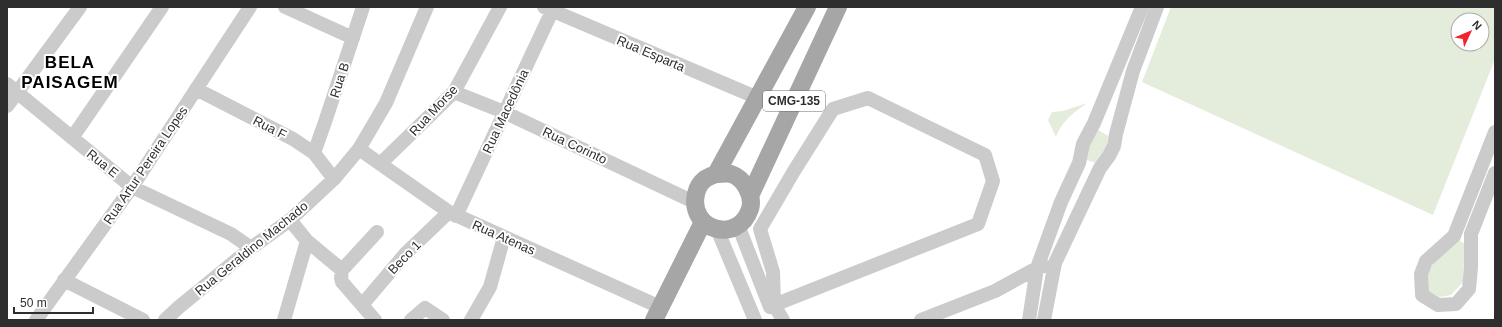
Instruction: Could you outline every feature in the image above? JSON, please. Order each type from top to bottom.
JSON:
[{"type":"main road","name":"CMG-135","points":[[694,202],[697,189],[705,179],[716,174],[806,7]]},
{"type":"main road","name":"CMG-135","points":[[738,225],[746,218],[750,207],[750,196],[838,7]]},
{"type":"main road","points":[[716,174],[732,174],[744,183],[750,196]]},
{"type":"main road","points":[[694,202],[696,213],[710,226],[729,230],[738,225]]},
{"type":"main road","points":[[657,313],[710,226]]},
{"type":"street","points":[[7,106],[12,88],[80,7]]},
{"type":"street","points":[[72,138],[162,7]]},
{"type":"street","name":"Rua Artur Pereira Lopes","points":[[36,320],[132,187],[250,7]]},
{"type":"street","points":[[285,7],[353,38]]},
{"type":"street","name":"Rua B","points":[[314,153],[363,7]]},
{"type":"street","name":"Rua Geraldino Machado","points":[[165,320],[251,248],[290,220],[334,179],[359,149],[386,103],[427,7]]},
{"type":"street","name":"Rua Morse","points":[[380,164],[454,92],[500,7]]},
{"type":"street","points":[[1029,320],[1037,268],[1061,202],[1079,164],[1083,144],[1094,123],[1142,7]]},
{"type":"street","points":[[1044,320],[1056,263],[1100,168],[1112,151],[1133,71],[1158,7]]},
{"type":"street","name":"Rua Esparta","points":[[550,8],[758,98]]},
{"type":"street","name":"Rua Macedônia","points":[[452,214],[504,112],[550,8]]},
{"type":"street","name":"Rua E","points":[[12,88],[132,187],[231,234],[251,248]]},
{"type":"street","name":"Rua F","points":[[196,89],[294,139],[314,153],[334,179]]},
{"type":"street","name":"Rua Corinto","points":[[454,92],[504,112],[694,202]]},
{"type":"street","points":[[774,305],[978,224],[993,181],[985,155],[868,98],[833,109],[760,229],[772,272],[774,305],[783,320]]},
{"type":"street","points":[[1094,123],[1103,124],[1116,134]]},
{"type":"street","points":[[1495,132],[1454,236],[1426,261],[1420,274],[1422,295],[1438,304],[1456,304],[1469,289],[1472,234],[1495,173]]},
{"type":"street","name":"Rua Atenas","points":[[359,149],[452,214],[504,237],[657,313]]},
{"type":"street","points":[[1079,164],[1091,169],[1100,168]]},
{"type":"street","name":"Beco 1","points":[[362,305],[406,253],[452,214]]},
{"type":"street","points":[[290,220],[308,241],[342,275],[362,305],[375,320]]},
{"type":"street","points":[[738,225],[776,320]]},
{"type":"street","points":[[710,226],[755,320]]},
{"type":"street","points":[[342,275],[377,232]]},
{"type":"street","points":[[471,320],[490,287],[504,237]]},
{"type":"street","points":[[284,320],[308,241]]},
{"type":"street","points":[[921,320],[995,291],[1037,268],[1056,263]]},
{"type":"street","points":[[64,280],[143,320]]},
{"type":"street","points":[[411,320],[425,308],[443,320]]},
{"type":"green space","points":[[1171,7],[1495,7],[1495,59],[1433,215],[1142,82]]},
{"type":"green space","points":[[1087,103],[1068,118],[1056,137],[1048,120],[1052,112],[1063,111]]},
{"type":"green space","points":[[1095,128],[1108,136],[1106,151],[1096,163],[1084,159]]},
{"type":"green space","points":[[1459,240],[1465,244],[1463,282],[1451,295],[1439,297],[1428,291],[1427,276],[1433,263]]},
{"type":"district","name":"BELA PAISAGEM","points":[[70,72]]}]
